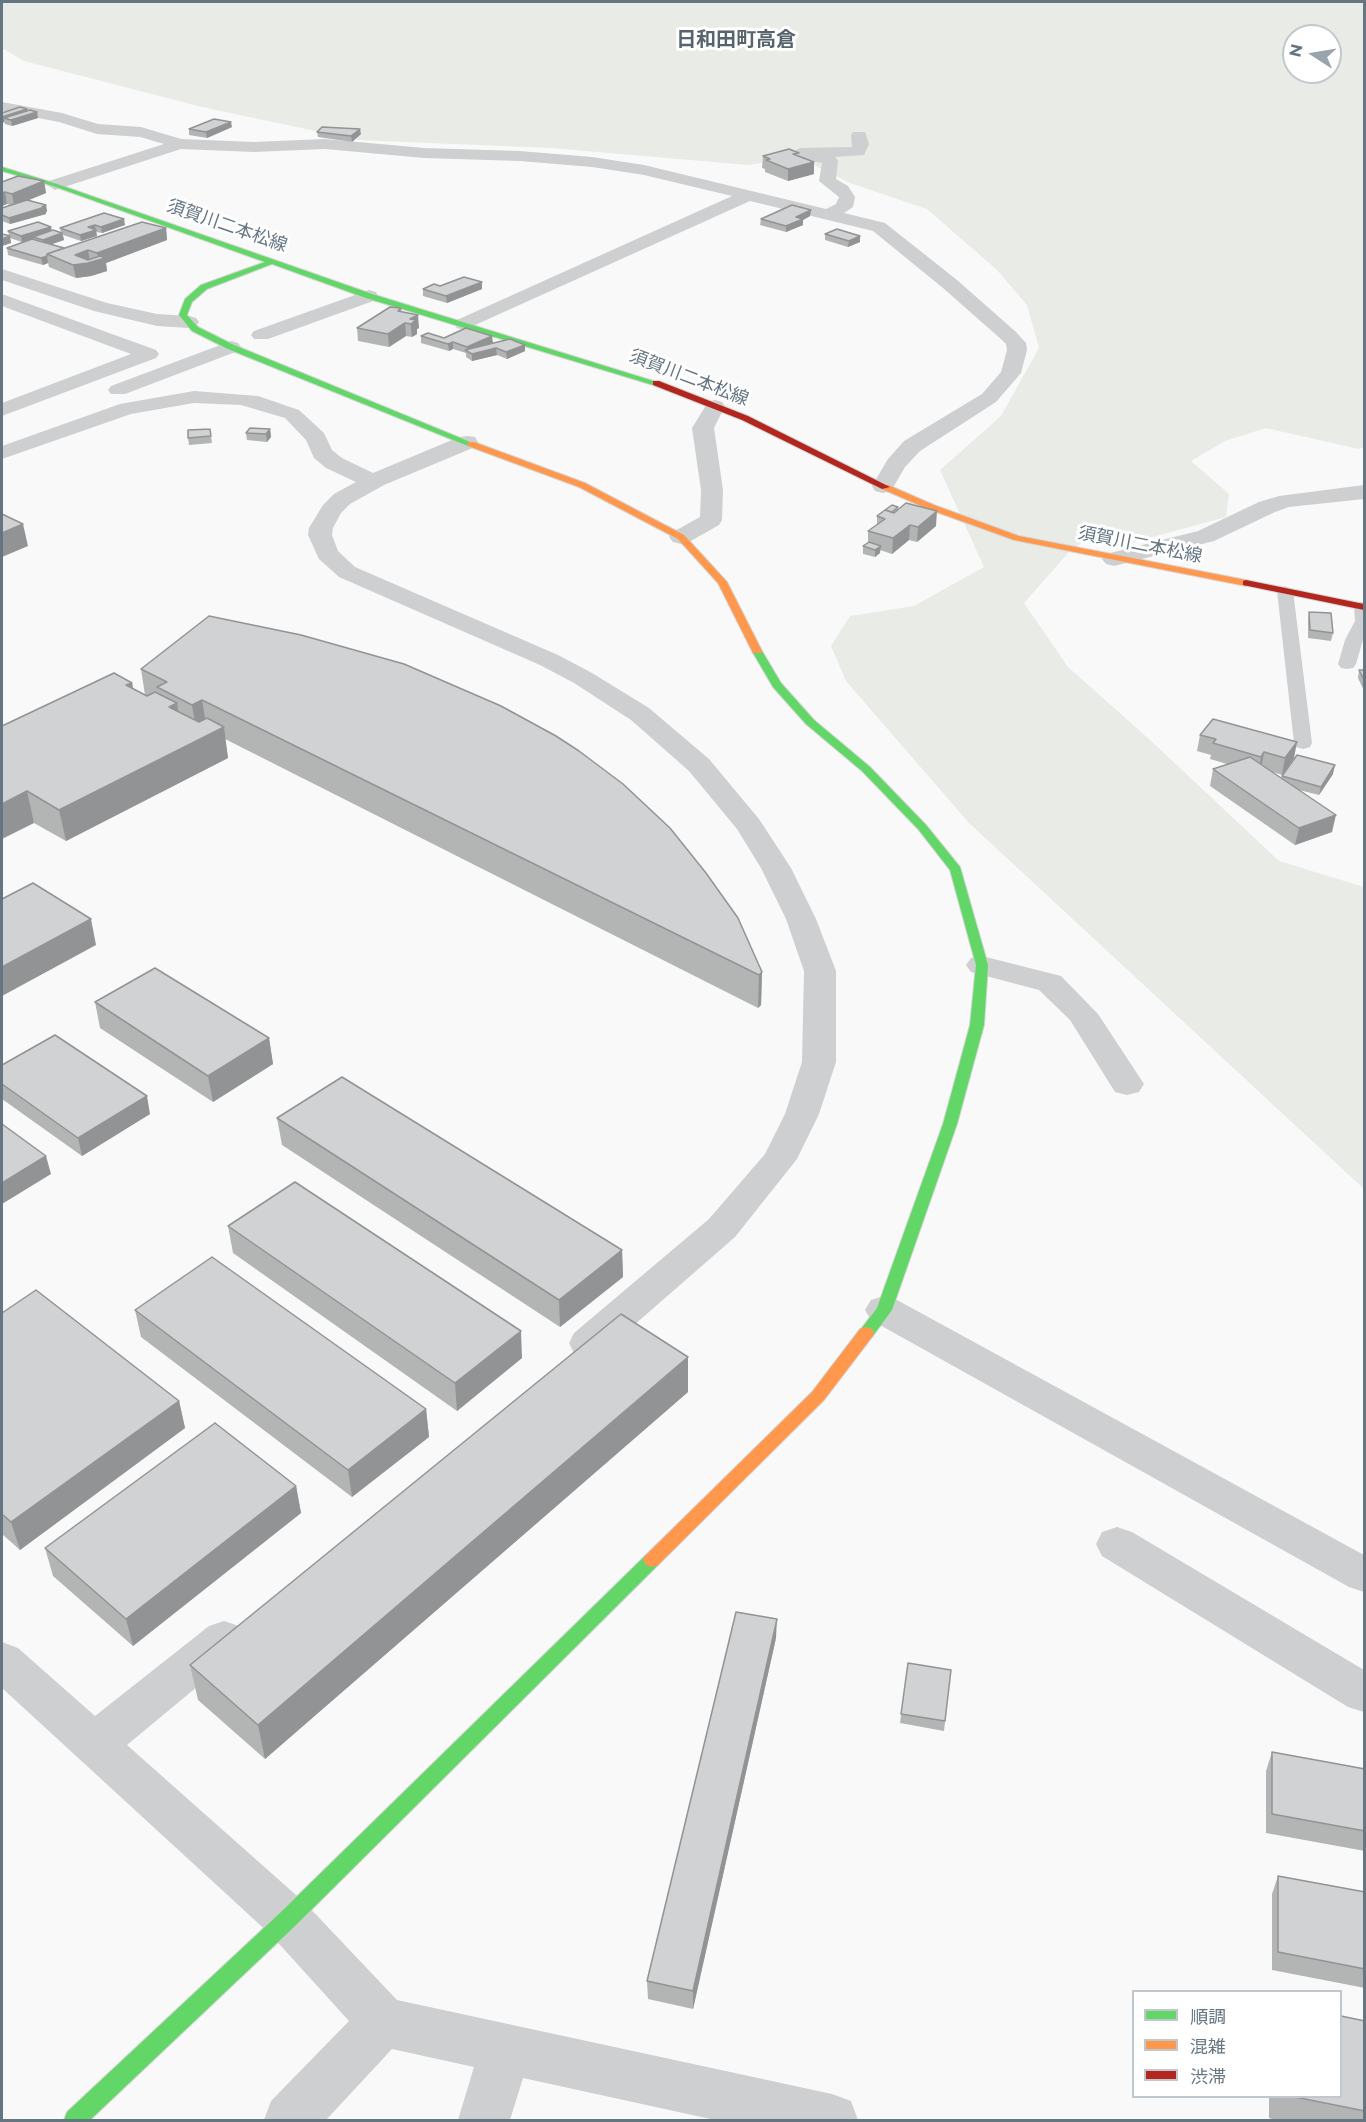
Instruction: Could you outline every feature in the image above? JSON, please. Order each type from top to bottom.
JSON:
[{"type":"street","points":[[2,107],[62,118],[97,129],[141,132],[180,144],[254,147],[325,144],[424,153],[520,156],[592,162],[644,170],[746,196],[868,223],[886,232],[950,284],[1016,343],[1017,350],[1011,373],[989,398],[912,446],[896,465],[883,486]]},
{"type":"street","points":[[830,214],[844,207],[847,197],[842,190],[827,181],[826,176],[831,167],[830,161],[824,158],[807,157],[800,153],[858,152],[861,144],[859,135]]},
{"type":"street","points":[[55,185],[180,144]]},
{"type":"street","name":"須賀川二本松線","points":[[2,169],[55,185],[369,296],[657,383],[745,418],[931,507],[1017,538],[1114,559],[1363,606]]},
{"type":"street","points":[[464,324],[746,196]]},
{"type":"street","points":[[75,2121],[288,1919],[818,1396],[884,1310],[912,1237],[950,1124],[977,1025],[982,964],[956,870],[922,827],[874,777],[810,722],[777,685],[746,631],[722,582],[681,537],[582,485],[467,442],[231,347],[195,329],[183,315],[183,309],[193,295],[204,287],[273,261]]},
{"type":"street","points":[[2,274],[101,307],[157,320],[189,322]]},
{"type":"street","points":[[261,335],[369,296]]},
{"type":"street","points":[[2,300],[149,354],[2,410]]},
{"type":"street","points":[[2,439],[231,347]]},
{"type":"street","points":[[2,439],[128,408],[194,397],[241,399],[258,402],[292,414],[316,438],[322,453],[334,463],[373,482]]},
{"type":"street","points":[[681,537],[711,520],[712,490],[703,428],[715,406]]},
{"type":"street","points":[[467,442],[373,482],[342,499],[325,518],[320,535],[327,554],[347,572],[549,660],[583,678],[640,714],[699,765],[749,825],[776,868],[801,919],[820,971],[819,1062],[802,1114],[780,1159],[722,1228],[638,1302],[564,1362]]},
{"type":"street","points":[[1114,559],[1206,536],[1267,507],[1287,501],[1365,492]]},
{"type":"street","points":[[982,964],[1050,983],[1082,1014],[1127,1084]]},
{"type":"street","points":[[884,1310],[1365,1575]]},
{"type":"street","points":[[1117,1544],[1365,1693]]},
{"type":"street","points":[[94,1744],[251,1617]]},
{"type":"street","points":[[2,1661],[288,1919],[383,2022],[829,2120]]},
{"type":"street","points":[[291,2121],[383,2022]]},
{"type":"street","points":[[484,2121],[505,2049]]},
{"type":"lane","points":[[1285,591],[1303,742]]},
{"type":"lane","points":[[1347,664],[1363,621],[1363,606]]},
{"type":"shaded area","points":[[2,2],[1364,2],[1364,447],[1359,449],[1266,428],[1225,441],[1191,461],[1229,494],[1226,517],[1134,542],[1087,539],[1069,552],[1024,603],[1068,667],[1149,739],[1279,861],[1364,887],[1364,1189],[969,823],[846,681],[831,646],[850,616],[914,606],[984,567],[940,470],[1001,416],[1039,348],[1027,305],[997,270],[927,209],[850,183],[798,157],[748,165],[551,148],[358,140],[202,107],[24,61],[2,48]]},
{"type":"building","points":[[20,107],[27,109],[2,117],[2,113]]},
{"type":"building","points":[[30,110],[37,112],[11,120],[4,118]]},
{"type":"building","points":[[214,119],[231,122],[206,132],[189,129]]},
{"type":"building","points":[[322,127],[360,129],[351,136],[317,132]]},
{"type":"building","points":[[789,149],[799,153],[793,154],[814,162],[788,169],[766,160],[770,159],[763,156]]},
{"type":"building","points":[[18,176],[44,181],[12,194],[2,193],[2,182]]},
{"type":"building","points":[[27,200],[46,205],[9,218],[2,215],[2,208]]},
{"type":"building","points":[[792,205],[811,210],[796,217],[803,219],[786,226],[761,219]]},
{"type":"building","points":[[104,213],[124,219],[101,227],[95,225],[88,227],[96,230],[80,235],[60,228]]},
{"type":"building","points":[[38,222],[51,227],[21,236],[8,231]]},
{"type":"building","points":[[142,222],[166,228],[97,253],[88,250],[75,255],[88,260],[100,256],[105,258],[88,263],[73,265],[47,254]]},
{"type":"building","points":[[837,229],[860,236],[849,241],[825,234]]},
{"type":"building","points":[[53,230],[62,233],[43,240],[33,237]]},
{"type":"building","points":[[32,239],[64,248],[41,258],[7,248]]},
{"type":"building","points":[[464,277],[482,282],[446,296],[423,289],[434,284],[440,286]]},
{"type":"building","points":[[390,307],[401,308],[398,311],[418,315],[410,319],[416,320],[411,324],[405,323],[388,334],[357,328]]},
{"type":"building","points":[[466,328],[492,336],[467,347],[421,336],[428,333],[444,338]]},
{"type":"building","points":[[510,339],[525,345],[506,352],[496,348],[472,354],[465,350]]},
{"type":"building","points":[[250,428],[270,429],[266,434],[246,433]]},
{"type":"building","points":[[210,429],[211,436],[188,438],[188,430]]},
{"type":"building","points":[[906,503],[937,511],[918,527],[910,525],[893,538],[868,531],[885,519],[877,516],[885,510],[894,513]]},
{"type":"building","points":[[892,505],[898,507],[892,512],[885,510]]},
{"type":"building","points":[[2,514],[23,524],[2,533]]},
{"type":"building","points":[[869,542],[881,546],[875,550],[863,546]]},
{"type":"building","points":[[1309,612],[1331,613],[1333,633],[1310,630]]},
{"type":"building","points":[[209,616],[301,635],[404,664],[501,706],[556,736],[623,784],[670,828],[738,918],[762,972],[759,975],[202,700],[192,705],[157,687],[167,682],[141,669]]},
{"type":"building","points":[[1359,670],[1365,670],[1365,681]]},
{"type":"building","points":[[114,673],[132,683],[126,685],[147,696],[155,692],[177,703],[169,707],[199,722],[207,718],[224,727],[59,810],[27,791],[2,804],[2,726]]},
{"type":"building","points":[[1213,719],[1297,742],[1285,758],[1264,752],[1261,757],[1213,743],[1216,739],[1200,735]]},
{"type":"building","points":[[1297,755],[1335,765],[1321,787],[1282,776]]},
{"type":"building","points":[[1250,757],[1336,815],[1299,828],[1213,769]]},
{"type":"building","points":[[33,883],[91,919],[2,967],[2,899]]},
{"type":"building","points":[[155,968],[269,1038],[208,1076],[95,1002]]},
{"type":"building","points":[[55,1035],[147,1096],[78,1138],[2,1084],[2,1065]]},
{"type":"building","points":[[342,1077],[622,1250],[559,1300],[277,1118]]},
{"type":"building","points":[[2,1124],[46,1156],[2,1183]]},
{"type":"building","points":[[295,1182],[521,1331],[455,1383],[228,1226]]},
{"type":"building","points":[[212,1257],[426,1409],[348,1470],[135,1310]]},
{"type":"building","points":[[36,1290],[179,1401],[11,1522],[2,1514],[2,1313]]},
{"type":"building","points":[[621,1314],[688,1357],[258,1725],[190,1665]]},
{"type":"building","points":[[215,1423],[296,1486],[126,1619],[45,1548]]},
{"type":"building","points":[[736,1612],[777,1619],[693,1991],[647,1981]]},
{"type":"building","points":[[908,1663],[951,1670],[945,1721],[901,1714]]},
{"type":"building","points":[[1272,1752],[1365,1769],[1365,1831],[1272,1814]]},
{"type":"building","points":[[1278,1876],[1365,1892],[1365,1969],[1278,1952]]},
{"type":"building","points":[[1342,2016],[1365,2021],[1365,2111],[1300,2098],[1342,2098]]},
{"type":"traffic: fast","points":[[2,169],[55,185],[369,296],[656,383]]},
{"type":"traffic: fast","points":[[273,261],[204,287],[188,301],[183,315],[195,329],[231,347],[471,444]]},
{"type":"traffic: fast","points":[[757,651],[777,685],[810,722],[866,769],[922,827],[956,870],[982,965],[977,1025],[950,1124],[884,1310],[866,1333]]},
{"type":"traffic: fast","points":[[75,2120],[288,1919],[652,1560]]},
{"type":"traffic: slow","points":[[471,444],[582,485],[681,537],[722,582],[757,651]]},
{"type":"traffic: slow","points":[[885,487],[931,507],[1017,538],[1246,583]]},
{"type":"traffic: slow","points":[[652,1560],[818,1396],[866,1333]]},
{"type":"traffic: jam","points":[[656,383],[745,418],[885,487]]},
{"type":"traffic: jam","points":[[1246,583],[1364,607]]},
{"type":"district","name":"日和田町高倉","points":[[736,40]]}]
